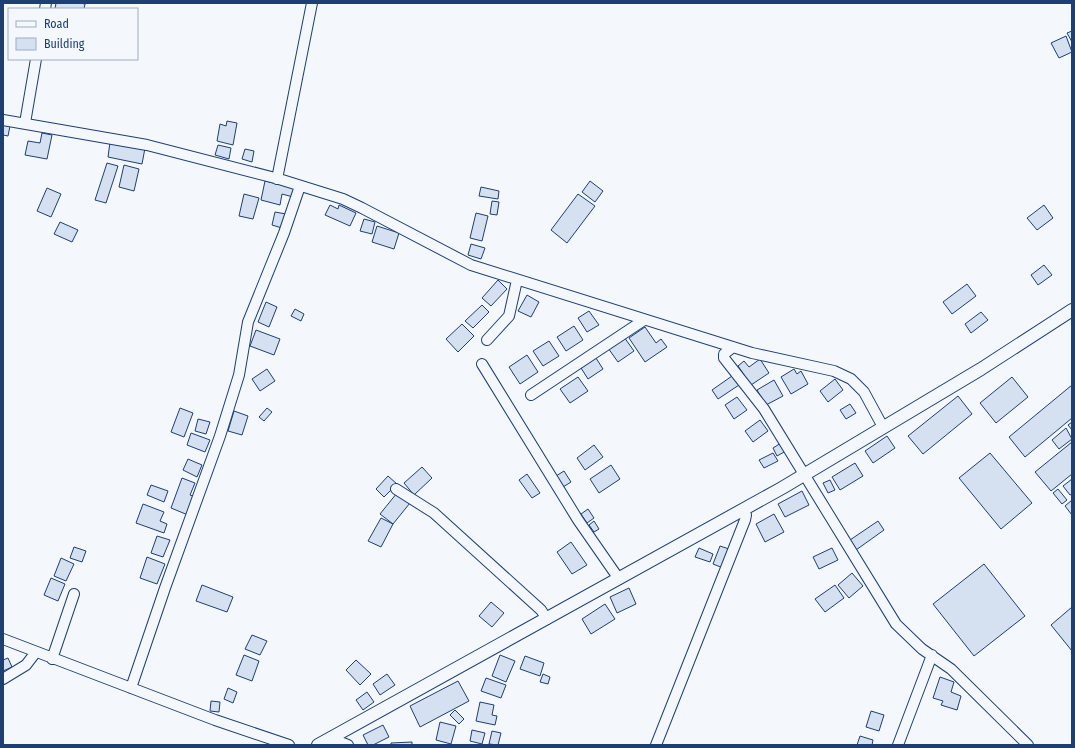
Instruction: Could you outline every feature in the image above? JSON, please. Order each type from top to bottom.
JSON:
[{"type":"street","points":[[277,179],[312,3]]},
{"type":"street","points":[[25,123],[36,60]]},
{"type":"street","points":[[3,120],[147,145],[277,179],[343,199],[471,265],[733,347],[834,370],[851,379],[864,392],[883,427]]},
{"type":"street","points":[[131,688],[165,588],[223,430],[239,375],[248,322],[284,233],[300,186]]},
{"type":"street","points":[[487,340],[509,316],[516,280]]},
{"type":"street","points":[[318,745],[744,510],[981,369],[1072,310]]},
{"type":"street","points":[[531,395],[644,320]]},
{"type":"street","points":[[733,347],[724,354],[724,358],[764,409],[890,616],[902,631],[951,669],[1028,745]]},
{"type":"street","points":[[482,364],[578,520],[619,579]]},
{"type":"street","points":[[396,489],[434,513],[541,610],[547,618]]},
{"type":"street","points":[[656,745],[745,520],[746,515],[744,510]]},
{"type":"street","points":[[52,658],[74,594]]},
{"type":"street","points":[[3,639],[131,688],[289,745]]},
{"type":"street","points":[[3,679],[26,665],[36,652]]},
{"type":"street","points":[[898,745],[932,655]]},
{"type":"street","points":[[331,738],[348,745]]},
{"type":"building","points":[[56,3],[85,4],[84,8],[55,8]]},
{"type":"building","points":[[1072,31],[1072,42],[1067,33]]},
{"type":"building","points":[[1066,36],[1072,52],[1059,58],[1051,43]]},
{"type":"building","points":[[227,121],[237,123],[233,145],[217,141],[220,124],[226,126]]},
{"type":"building","points":[[3,124],[10,126],[8,136],[3,135]]},
{"type":"building","points":[[42,133],[52,135],[47,159],[25,155],[28,141],[40,143]]},
{"type":"building","points":[[110,142],[145,148],[142,164],[108,157]]},
{"type":"building","points":[[218,145],[231,148],[229,159],[215,155]]},
{"type":"building","points":[[245,149],[254,151],[252,162],[242,159]]},
{"type":"building","points":[[107,163],[118,166],[106,203],[95,200]]},
{"type":"building","points":[[124,165],[139,169],[134,191],[119,187]]},
{"type":"building","points":[[265,181],[295,188],[293,197],[282,194],[280,205],[261,200]]},
{"type":"building","points":[[590,181],[603,191],[595,202],[582,192]]},
{"type":"building","points":[[481,187],[499,191],[498,199],[479,196]]},
{"type":"building","points":[[47,188],[61,194],[51,217],[37,211]]},
{"type":"building","points":[[244,194],[259,198],[253,219],[239,216]]},
{"type":"building","points":[[578,194],[595,206],[567,243],[551,230]]},
{"type":"building","points":[[492,201],[499,202],[497,215],[490,214]]},
{"type":"building","points":[[330,205],[338,209],[339,205],[356,213],[350,226],[325,215]]},
{"type":"building","points":[[1044,205],[1053,218],[1037,230],[1027,218]]},
{"type":"building","points":[[275,212],[286,214],[282,228],[272,225]]},
{"type":"building","points":[[476,213],[488,216],[482,241],[470,238]]},
{"type":"building","points":[[364,219],[375,222],[372,234],[360,231]]},
{"type":"building","points":[[60,222],[78,230],[72,242],[54,234]]},
{"type":"building","points":[[377,226],[399,233],[394,249],[372,242]]},
{"type":"building","points":[[471,244],[485,248],[481,259],[468,255]]},
{"type":"building","points":[[1044,265],[1052,275],[1038,285],[1031,275]]},
{"type":"building","points":[[498,280],[507,289],[491,306],[482,298]]},
{"type":"building","points":[[967,284],[976,296],[952,314],[943,302]]},
{"type":"building","points":[[527,295],[539,302],[531,317],[518,311]]},
{"type":"building","points":[[266,302],[277,307],[269,327],[258,322]]},
{"type":"building","points":[[482,305],[489,312],[473,328],[465,321]]},
{"type":"building","points":[[295,309],[304,314],[301,321],[291,316]]},
{"type":"building","points":[[589,311],[599,325],[587,332],[578,318]]},
{"type":"building","points":[[981,312],[988,320],[971,333],[965,324]]},
{"type":"building","points":[[462,324],[474,336],[458,352],[446,339]]},
{"type":"building","points":[[574,326],[583,340],[566,351],[557,337]]},
{"type":"building","points":[[645,327],[656,343],[661,339],[667,347],[645,362],[629,338]]},
{"type":"building","points":[[256,330],[280,339],[274,355],[250,346]]},
{"type":"building","points":[[624,337],[634,351],[618,362],[608,348]]},
{"type":"building","points":[[549,341],[559,356],[543,366],[533,351]]},
{"type":"building","points":[[527,355],[538,372],[520,384],[509,367]]},
{"type":"building","points":[[596,358],[603,369],[588,379],[581,368]]},
{"type":"building","points":[[760,359],[769,373],[751,385],[738,366],[744,361],[749,367]]},
{"type":"building","points":[[267,369],[275,381],[260,391],[252,379]]},
{"type":"building","points":[[794,369],[797,374],[801,371],[808,384],[791,394],[781,377]]},
{"type":"building","points":[[732,376],[739,385],[718,399],[712,390]]},
{"type":"building","points":[[578,377],[588,391],[570,403],[560,389]]},
{"type":"building","points":[[1012,377],[1028,397],[996,423],[980,403]]},
{"type":"building","points":[[835,379],[843,390],[828,402],[820,391]]},
{"type":"building","points":[[774,380],[783,396],[766,405],[757,390]]},
{"type":"building","points":[[1072,385],[1072,418],[1025,457],[1009,437]]},
{"type":"building","points":[[958,396],[972,414],[923,454],[908,436]]},
{"type":"building","points":[[737,397],[747,410],[734,419],[725,405]]},
{"type":"building","points":[[850,404],[856,413],[846,419],[840,410]]},
{"type":"building","points":[[180,408],[193,413],[184,437],[171,432]]},
{"type":"building","points":[[267,408],[272,412],[264,421],[259,417]]},
{"type":"building","points":[[234,411],[248,416],[242,435],[228,431]]},
{"type":"building","points":[[198,419],[210,422],[206,434],[195,431]]},
{"type":"building","points":[[760,420],[768,431],[753,442],[745,431]]},
{"type":"building","points":[[1072,422],[1072,430],[1068,425]]},
{"type":"building","points":[[1066,428],[1072,439],[1059,449],[1052,440]]},
{"type":"building","points":[[191,433],[210,440],[205,452],[187,445]]},
{"type":"building","points":[[887,436],[895,448],[873,463],[865,451]]},
{"type":"building","points":[[1072,442],[1072,474],[1051,491],[1035,472]]},
{"type":"building","points":[[781,443],[786,451],[777,456],[773,448]]},
{"type":"building","points":[[594,445],[603,457],[585,470],[577,458]]},
{"type":"building","points":[[773,453],[778,461],[764,468],[759,460]]},
{"type":"building","points":[[990,453],[1032,503],[1001,529],[959,478]]},
{"type":"building","points":[[188,459],[202,465],[197,477],[183,470]]},
{"type":"building","points":[[855,463],[863,476],[840,490],[832,477]]},
{"type":"building","points":[[611,465],[620,479],[599,493],[590,479]]},
{"type":"building","points":[[422,467],[432,478],[414,495],[404,483]]},
{"type":"building","points":[[564,471],[571,482],[563,487],[556,476]]},
{"type":"building","points":[[527,474],[540,493],[532,498],[519,480]]},
{"type":"building","points":[[388,476],[397,484],[384,497],[376,489]]},
{"type":"building","points":[[182,478],[195,483],[190,495],[195,497],[188,515],[171,508]]},
{"type":"building","points":[[1072,479],[1072,494],[1070,495],[1063,486]]},
{"type":"building","points":[[830,480],[835,490],[828,493],[823,483]]},
{"type":"building","points":[[151,485],[168,491],[164,502],[147,495]]},
{"type":"building","points":[[1058,489],[1067,500],[1062,504],[1053,493]]},
{"type":"building","points":[[802,491],[809,505],[785,517],[778,504]]},
{"type":"building","points":[[397,493],[410,503],[393,524],[380,514]]},
{"type":"building","points":[[1072,500],[1072,515],[1065,506]]},
{"type":"building","points":[[143,504],[164,512],[160,521],[167,524],[164,533],[136,523]]},
{"type":"building","points":[[588,509],[594,518],[587,523],[581,514]]},
{"type":"building","points":[[774,514],[784,532],[765,542],[756,524]]},
{"type":"building","points":[[381,518],[393,524],[381,547],[368,541]]},
{"type":"building","points":[[594,521],[599,529],[594,532],[589,525]]},
{"type":"building","points":[[878,521],[884,530],[856,550],[850,540]]},
{"type":"building","points":[[157,536],[170,540],[163,557],[151,553]]},
{"type":"building","points":[[571,542],[587,565],[572,574],[557,552]]},
{"type":"building","points":[[720,546],[729,549],[723,568],[713,564]]},
{"type":"building","points":[[74,547],[86,551],[82,562],[70,558]]},
{"type":"building","points":[[699,548],[713,554],[710,562],[695,557]]},
{"type":"building","points":[[832,548],[838,560],[819,569],[813,557]]},
{"type":"building","points":[[147,557],[165,564],[157,584],[140,578]]},
{"type":"building","points":[[61,558],[74,564],[66,581],[54,576]]},
{"type":"building","points":[[984,564],[1025,616],[974,656],[933,604]]},
{"type":"building","points":[[852,573],[863,586],[849,598],[838,585]]},
{"type":"building","points":[[51,578],[65,584],[58,601],[44,595]]},
{"type":"building","points":[[202,585],[233,597],[227,612],[196,601]]},
{"type":"building","points":[[835,585],[844,598],[825,612],[815,599]]},
{"type":"building","points":[[629,588],[636,604],[617,613],[610,597]]},
{"type":"building","points":[[491,602],[504,613],[492,627],[479,616]]},
{"type":"building","points":[[605,604],[615,619],[591,634],[582,619]]},
{"type":"building","points":[[1072,607],[1072,651],[1051,625]]},
{"type":"building","points":[[252,635],[267,641],[260,655],[245,649]]},
{"type":"building","points":[[244,655],[259,661],[252,681],[236,675]]},
{"type":"building","points":[[500,655],[515,661],[506,682],[492,676]]},
{"type":"building","points":[[525,656],[544,663],[540,676],[520,669]]},
{"type":"building","points":[[8,658],[12,667],[3,671],[3,660]]},
{"type":"building","points":[[356,660],[371,674],[360,685],[346,670]]},
{"type":"building","points":[[387,674],[395,685],[380,695],[373,684]]},
{"type":"building","points":[[543,674],[550,677],[548,684],[540,682]]},
{"type":"building","points":[[940,677],[954,682],[951,692],[961,696],[957,710],[941,705],[943,701],[933,698]]},
{"type":"building","points":[[486,678],[506,685],[501,698],[481,691]]},
{"type":"building","points":[[458,681],[469,701],[420,727],[410,706]]},
{"type":"building","points":[[228,688],[237,692],[233,703],[224,699]]},
{"type":"building","points":[[367,692],[374,702],[363,710],[356,700]]},
{"type":"building","points":[[211,701],[220,702],[219,712],[210,711]]},
{"type":"building","points":[[480,702],[494,705],[492,715],[497,716],[495,725],[476,721]]},
{"type":"building","points":[[455,710],[464,719],[459,724],[450,715]]},
{"type":"building","points":[[871,711],[884,715],[879,731],[866,727]]},
{"type":"building","points":[[440,722],[456,726],[451,744],[436,740]]},
{"type":"building","points":[[383,725],[389,737],[373,745],[368,745],[363,735]]},
{"type":"building","points":[[472,730],[485,733],[482,744],[470,741]]},
{"type":"building","points":[[492,731],[501,733],[498,745],[489,744]]},
{"type":"building","points":[[860,736],[873,740],[872,745],[857,745]]},
{"type":"building","points":[[412,742],[412,745],[391,745],[391,743]]}]
